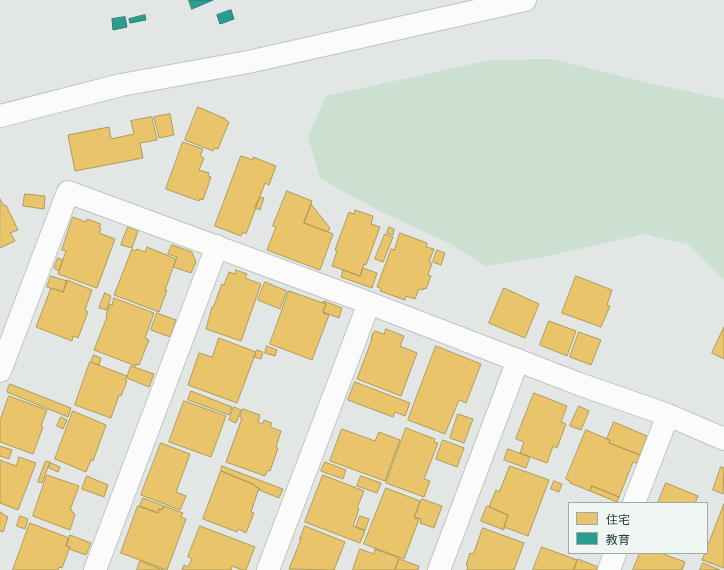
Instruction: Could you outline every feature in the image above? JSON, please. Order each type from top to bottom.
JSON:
[{"type":"street","points":[[0,116],[121,85],[248,62],[525,0]]},
{"type":"street","points":[[0,371],[68,192],[218,246],[579,384],[668,415],[724,439]]},
{"type":"street","points":[[94,570],[218,246]]},
{"type":"street","points":[[268,570],[369,303]]},
{"type":"street","points":[[439,570],[518,360]]},
{"type":"street","points":[[634,502],[668,415]]},
{"type":"street","points":[[609,570],[615,554]]},
{"type":"green space","points":[[551,59],[649,83],[724,99],[724,280],[687,244],[644,234],[544,257],[485,266],[449,243],[377,210],[320,178],[308,137],[326,96],[490,60]]},
{"type":"building: 住宅","points":[[198,107],[226,119],[225,120],[229,122],[218,149],[214,148],[213,151],[185,140]]},
{"type":"building: 住宅","points":[[170,114],[174,135],[159,138],[154,117]]},
{"type":"building: 住宅","points":[[152,117],[157,140],[140,143],[143,158],[75,171],[68,135],[109,127],[111,139],[134,134],[131,121]]},
{"type":"building: 住宅","points":[[183,142],[203,149],[200,156],[204,158],[199,170],[209,173],[208,176],[211,177],[203,200],[200,199],[199,201],[166,189]]},
{"type":"building: 住宅","points":[[241,156],[253,160],[253,157],[276,166],[269,185],[265,183],[246,234],[243,232],[241,236],[215,226]]},
{"type":"building: 住宅","points":[[287,191],[312,201],[304,223],[333,234],[320,270],[267,250],[276,227],[273,226]]},
{"type":"building: 住宅","points":[[25,194],[45,196],[44,209],[23,206]]},
{"type":"building: 住宅","points":[[260,197],[264,198],[260,210],[255,208]]},
{"type":"building: 住宅","points":[[0,199],[4,206],[6,205],[18,230],[10,233],[15,241],[0,248]]},
{"type":"building: 住宅","points":[[311,204],[330,228],[328,232],[304,223]]},
{"type":"building: 住宅","points":[[355,210],[373,216],[371,224],[380,227],[366,265],[364,264],[360,276],[332,266],[337,251],[335,250],[349,212],[354,214]]},
{"type":"building: 住宅","points":[[73,217],[86,222],[87,219],[101,224],[99,227],[101,228],[99,233],[115,239],[97,288],[58,274],[66,251],[62,250]]},
{"type":"building: 住宅","points":[[128,227],[138,231],[132,248],[121,245]]},
{"type":"building: 住宅","points":[[389,227],[394,229],[393,235],[387,233]]},
{"type":"building: 住宅","points":[[400,233],[427,243],[426,247],[434,249],[429,262],[432,263],[428,275],[431,276],[426,289],[419,289],[415,299],[406,296],[405,300],[380,291],[381,288],[377,287],[391,249],[394,250]]},
{"type":"building: 住宅","points":[[385,234],[393,237],[383,262],[375,259]]},
{"type":"building: 住宅","points":[[172,245],[192,252],[196,262],[191,273],[173,267],[177,257],[168,254]]},
{"type":"building: 住宅","points":[[147,247],[176,259],[159,312],[114,295],[132,249],[145,252]]},
{"type":"building: 住宅","points":[[437,250],[445,253],[441,265],[433,262]]},
{"type":"building: 住宅","points":[[58,258],[63,260],[59,271],[54,268]]},
{"type":"building: 住宅","points":[[363,268],[377,273],[372,288],[341,277],[343,270],[360,276]]},
{"type":"building: 住宅","points":[[236,270],[247,274],[245,278],[261,284],[241,341],[206,329],[212,307],[213,308],[222,284],[224,285],[229,272],[235,274]]},
{"type":"building: 住宅","points":[[51,276],[67,281],[63,292],[47,287]]},
{"type":"building: 住宅","points":[[576,276],[612,290],[607,305],[610,306],[601,327],[562,313]]},
{"type":"building: 住宅","points":[[67,280],[92,290],[85,310],[88,312],[78,338],[73,336],[72,341],[36,327],[51,288],[63,292]]},
{"type":"building: 住宅","points":[[265,282],[287,291],[280,309],[258,300]]},
{"type":"building: 住宅","points":[[504,288],[539,304],[525,338],[489,323]]},
{"type":"building: 住宅","points":[[289,291],[326,304],[323,313],[329,315],[312,360],[270,344]]},
{"type":"building: 住宅","points":[[105,293],[111,296],[107,310],[99,308]]},
{"type":"building: 住宅","points":[[114,298],[154,313],[145,338],[149,340],[139,365],[136,364],[136,366],[94,350],[107,317],[110,304],[112,305]]},
{"type":"building: 住宅","points":[[324,301],[342,308],[339,318],[323,312],[326,304],[323,303]]},
{"type":"building: 住宅","points":[[157,313],[176,320],[170,337],[151,330]]},
{"type":"building: 住宅","points":[[549,321],[576,331],[567,356],[540,345]]},
{"type":"building: 住宅","points":[[724,327],[724,359],[712,353]]},
{"type":"building: 住宅","points":[[386,329],[404,336],[400,346],[417,353],[401,396],[357,379],[373,333],[375,331],[384,334]]},
{"type":"building: 住宅","points":[[579,332],[601,340],[591,365],[570,357]]},
{"type":"building: 住宅","points":[[219,338],[256,352],[237,403],[188,385],[199,353],[212,357]]},
{"type":"building: 住宅","points":[[267,346],[277,350],[275,356],[265,353]]},
{"type":"building: 住宅","points":[[436,346],[481,364],[466,403],[459,400],[445,434],[408,420]]},
{"type":"building: 住宅","points":[[257,350],[263,352],[261,359],[254,357]]},
{"type":"building: 住宅","points":[[94,355],[101,358],[99,365],[91,362]]},
{"type":"building: 住宅","points":[[90,362],[127,376],[125,380],[127,381],[121,396],[119,395],[111,418],[75,405]]},
{"type":"building: 住宅","points":[[131,366],[154,374],[149,387],[127,378]]},
{"type":"building: 住宅","points":[[355,382],[410,403],[405,416],[395,412],[393,417],[348,400]]},
{"type":"building: 住宅","points":[[10,384],[71,408],[68,417],[7,392]]},
{"type":"building: 住宅","points":[[191,391],[232,407],[229,415],[188,400]]},
{"type":"building: 住宅","points":[[534,393],[567,406],[561,422],[566,424],[557,448],[553,446],[547,463],[520,453],[524,442],[516,439]]},
{"type":"building: 住宅","points":[[9,396],[47,410],[41,426],[43,427],[33,454],[0,442],[0,421]]},
{"type":"building: 住宅","points":[[184,401],[226,416],[211,457],[169,442]]},
{"type":"building: 住宅","points":[[579,406],[589,411],[581,430],[570,426]]},
{"type":"building: 住宅","points":[[234,407],[241,410],[236,423],[229,420]]},
{"type":"building: 住宅","points":[[243,409],[260,415],[258,422],[263,424],[264,420],[272,423],[270,427],[281,431],[276,447],[278,448],[270,471],[268,470],[265,476],[226,462],[242,418],[240,417]]},
{"type":"building: 住宅","points":[[73,411],[106,425],[93,461],[91,460],[86,472],[55,459]]},
{"type":"building: 住宅","points":[[458,414],[473,419],[464,443],[450,438]]},
{"type":"building: 住宅","points":[[61,417],[67,420],[63,429],[57,426]]},
{"type":"building: 住宅","points":[[614,422],[647,436],[640,455],[609,443],[610,440],[607,439]]},
{"type":"building: 住宅","points":[[406,428],[435,439],[434,442],[438,443],[424,479],[430,481],[424,497],[386,483]]},
{"type":"building: 住宅","points":[[342,429],[375,441],[379,432],[400,440],[385,481],[330,461]]},
{"type":"building: 住宅","points":[[586,430],[610,440],[609,443],[640,455],[637,463],[633,462],[619,497],[592,486],[590,491],[570,483],[570,481],[566,479]]},
{"type":"building: 住宅","points":[[443,440],[464,448],[457,467],[436,459]]},
{"type":"building: 住宅","points":[[161,443],[190,454],[176,492],[186,496],[180,510],[141,495]]},
{"type":"building: 住宅","points":[[0,446],[12,450],[9,459],[0,456]]},
{"type":"building: 住宅","points":[[508,449],[530,457],[526,468],[504,460]]},
{"type":"building: 住宅","points":[[19,457],[36,463],[18,510],[0,503],[0,460],[16,466]]},
{"type":"building: 住宅","points":[[46,461],[50,462],[42,483],[38,482]]},
{"type":"building: 住宅","points":[[325,462],[346,470],[343,479],[321,471]]},
{"type":"building: 住宅","points":[[51,463],[60,467],[58,472],[49,468]]},
{"type":"building: 住宅","points":[[222,466],[283,489],[279,498],[259,490],[259,488],[254,486],[255,485],[221,471]]},
{"type":"building: 住宅","points":[[510,466],[549,480],[528,536],[504,527],[508,515],[489,507],[496,490],[499,492]]},
{"type":"building: 住宅","points":[[721,467],[724,468],[723,494],[713,490]]},
{"type":"building: 住宅","points":[[221,471],[259,488],[251,512],[254,513],[246,533],[238,529],[237,532],[203,519]]},
{"type":"building: 住宅","points":[[47,475],[79,486],[70,510],[72,510],[75,514],[70,530],[33,516]]},
{"type":"building: 住宅","points":[[323,475],[364,491],[357,508],[359,509],[353,526],[365,531],[360,543],[305,522]]},
{"type":"building: 住宅","points":[[87,476],[108,485],[104,497],[82,489]]},
{"type":"building: 住宅","points":[[361,476],[381,483],[377,493],[357,486]]},
{"type":"building: 住宅","points":[[554,481],[562,484],[559,492],[551,489]]},
{"type":"building: 住宅","points":[[666,483],[698,496],[695,502],[658,502]]},
{"type":"building: 住宅","points":[[592,486],[619,497],[617,502],[590,491]]},
{"type":"building: 住宅","points":[[386,488],[420,501],[414,518],[419,519],[404,559],[364,544]]},
{"type":"building: 住宅","points":[[143,498],[164,506],[162,510],[159,509],[158,513],[140,506]]},
{"type":"building: 住宅","points":[[422,499],[442,506],[434,528],[420,523],[421,519],[415,517]]},
{"type":"building: 住宅","points":[[724,504],[724,568],[702,560],[705,554],[708,554],[708,545]]},
{"type":"building: 住宅","points":[[138,506],[158,513],[159,509],[162,510],[164,506],[183,513],[181,517],[186,519],[167,570],[121,553]]},
{"type":"building: 住宅","points":[[487,506],[508,515],[504,530],[481,521]]},
{"type":"building: 住宅","points":[[0,512],[8,517],[3,532],[0,531]]},
{"type":"building: 住宅","points":[[20,516],[28,519],[25,529],[17,526]]},
{"type":"building: 住宅","points":[[360,516],[369,519],[365,530],[356,527]]},
{"type":"building: 住宅","points":[[30,523],[69,538],[66,546],[70,547],[62,568],[59,567],[58,570],[13,570]]},
{"type":"building: 住宅","points":[[200,526],[255,547],[246,570],[232,566],[231,570],[182,570],[184,565],[188,567],[192,559],[188,557]]},
{"type":"building: 住宅","points":[[305,526],[345,542],[334,570],[289,569]]},
{"type":"building: 住宅","points":[[483,528],[524,543],[514,570],[467,570],[468,566],[466,565],[470,553],[473,554]]},
{"type":"building: 住宅","points":[[70,535],[91,543],[86,555],[69,549],[70,547],[66,546]]},
{"type":"building: 住宅","points":[[542,547],[577,560],[574,570],[533,570]]},
{"type":"building: 住宅","points":[[360,549],[374,554],[375,549],[399,558],[395,570],[353,570]]},
{"type":"building: 住宅","points":[[640,554],[664,554],[685,562],[682,570],[633,570]]},
{"type":"building: 住宅","points":[[399,559],[419,566],[418,570],[395,570]]},
{"type":"building: 住宅","points":[[578,559],[598,567],[596,570],[574,570]]},
{"type":"building: 住宅","points":[[140,561],[163,570],[137,570]]},
{"type":"building: 住宅","points":[[703,563],[720,570],[700,570]]},
{"type":"building: 教育","points":[[189,0],[213,0],[192,9]]},
{"type":"building: 教育","points":[[231,10],[234,19],[220,24],[217,15]]},
{"type":"building: 教育","points":[[145,15],[146,20],[130,23],[129,19]]},
{"type":"building: 教育","points":[[125,17],[127,27],[113,30],[112,19]]}]
